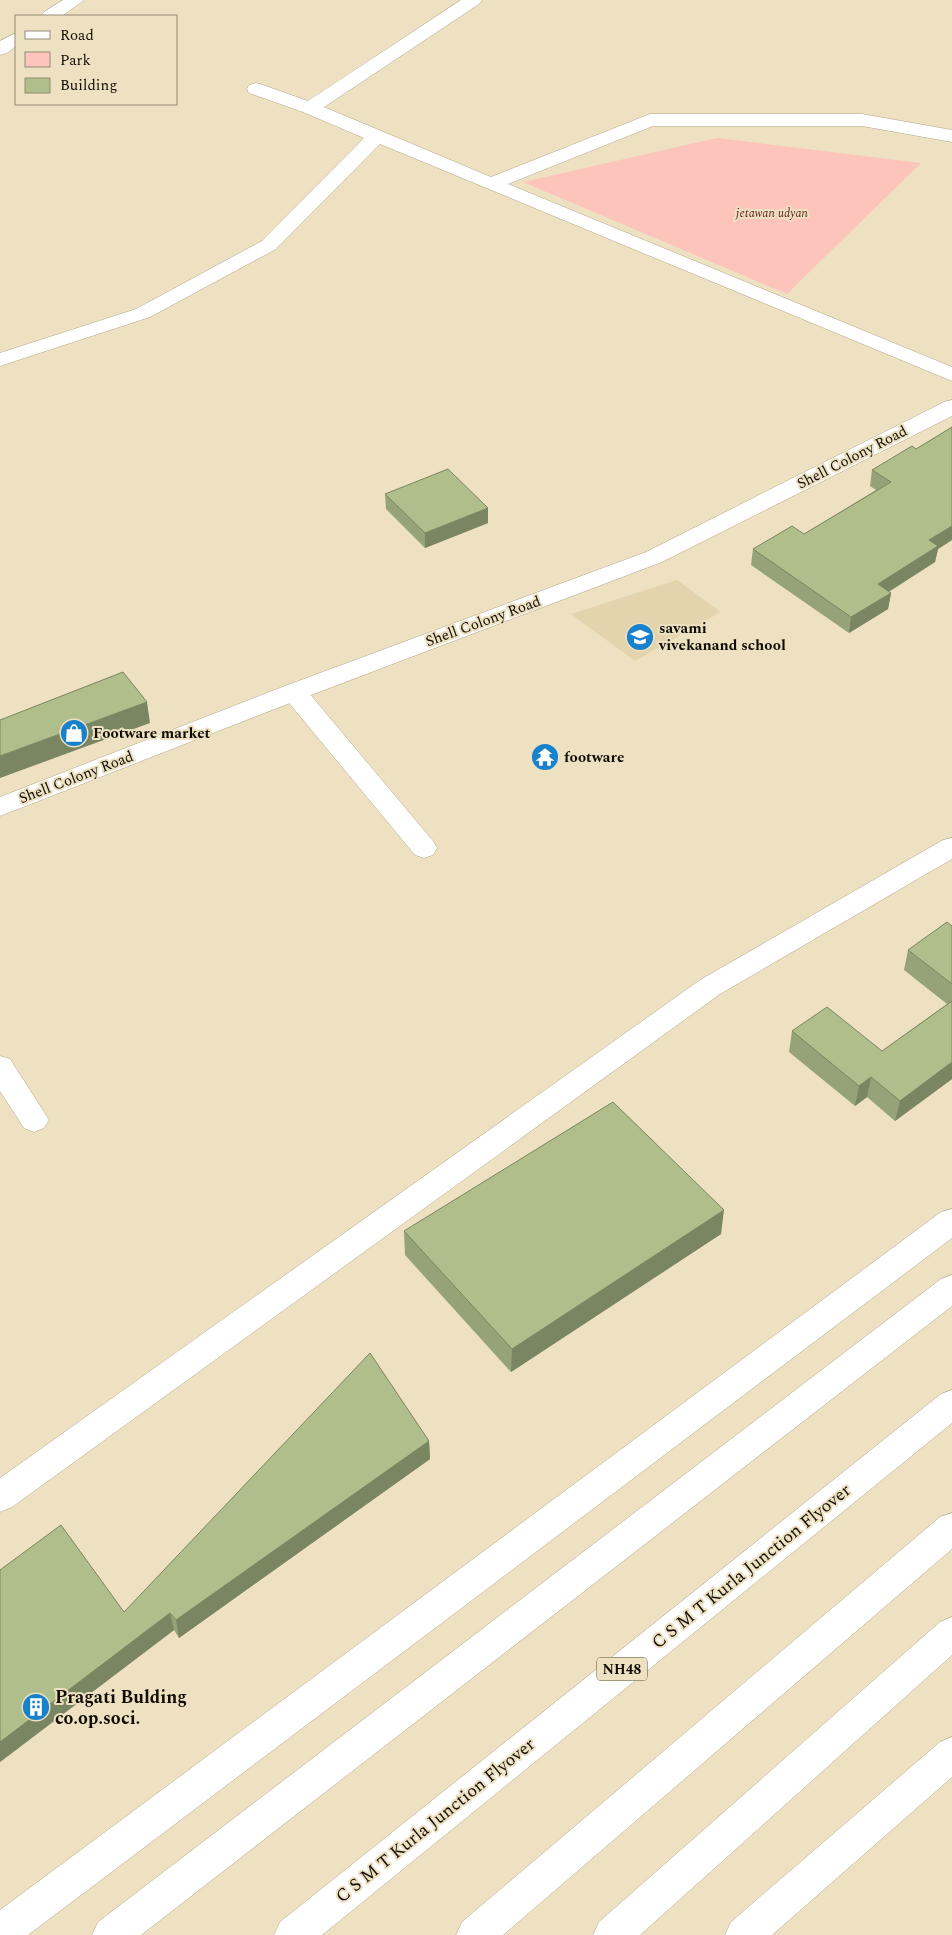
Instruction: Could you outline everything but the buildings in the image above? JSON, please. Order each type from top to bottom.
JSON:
[{"type":"main road","points":[[52,15],[75,0]]},
{"type":"main road","points":[[310,108],[473,0]]},
{"type":"main road","points":[[0,48],[15,39]]},
{"type":"main road","points":[[256,89],[310,108],[952,375]]},
{"type":"main road","points":[[491,184],[650,120],[862,120],[952,136]]},
{"type":"main road","points":[[0,360],[142,313],[269,244],[377,136]]},
{"type":"main road","name":"Shell Colony Road","points":[[0,807],[294,692],[654,558],[952,407]]},
{"type":"main road","points":[[294,692],[424,848]]},
{"type":"main road","points":[[0,1497],[710,987],[952,847]]},
{"type":"main road","points":[[0,1067],[34,1120]]},
{"type":"main road","points":[[0,1934],[952,1221]]},
{"type":"main road","points":[[111,1935],[952,1288]]},
{"type":"main road","name":"C S M T Kurla Junction Flyover","points":[[292,1935],[952,1404]]},
{"type":"main road","points":[[475,1935],[952,1528]]},
{"type":"main road","points":[[612,1935],[952,1633]]},
{"type":"main road","points":[[744,1935],[952,1754]]},
{"type":"shaded area","name":"savami vivekanand school","points":[[677,580],[721,612],[635,661],[571,614]]},
{"type":"green space","name":"jetawan udyan","points":[[717,138],[921,163],[787,294],[523,182]]},
{"type":"place","name":"savami vivekanand school","points":[[640,637]]},
{"type":"place","name":"Footware market","points":[[74,733]]},
{"type":"place","name":"footware","points":[[545,757]]},
{"type":"place","name":"Pragati Bulding co.op.soci.","points":[[36,1707]]}]
